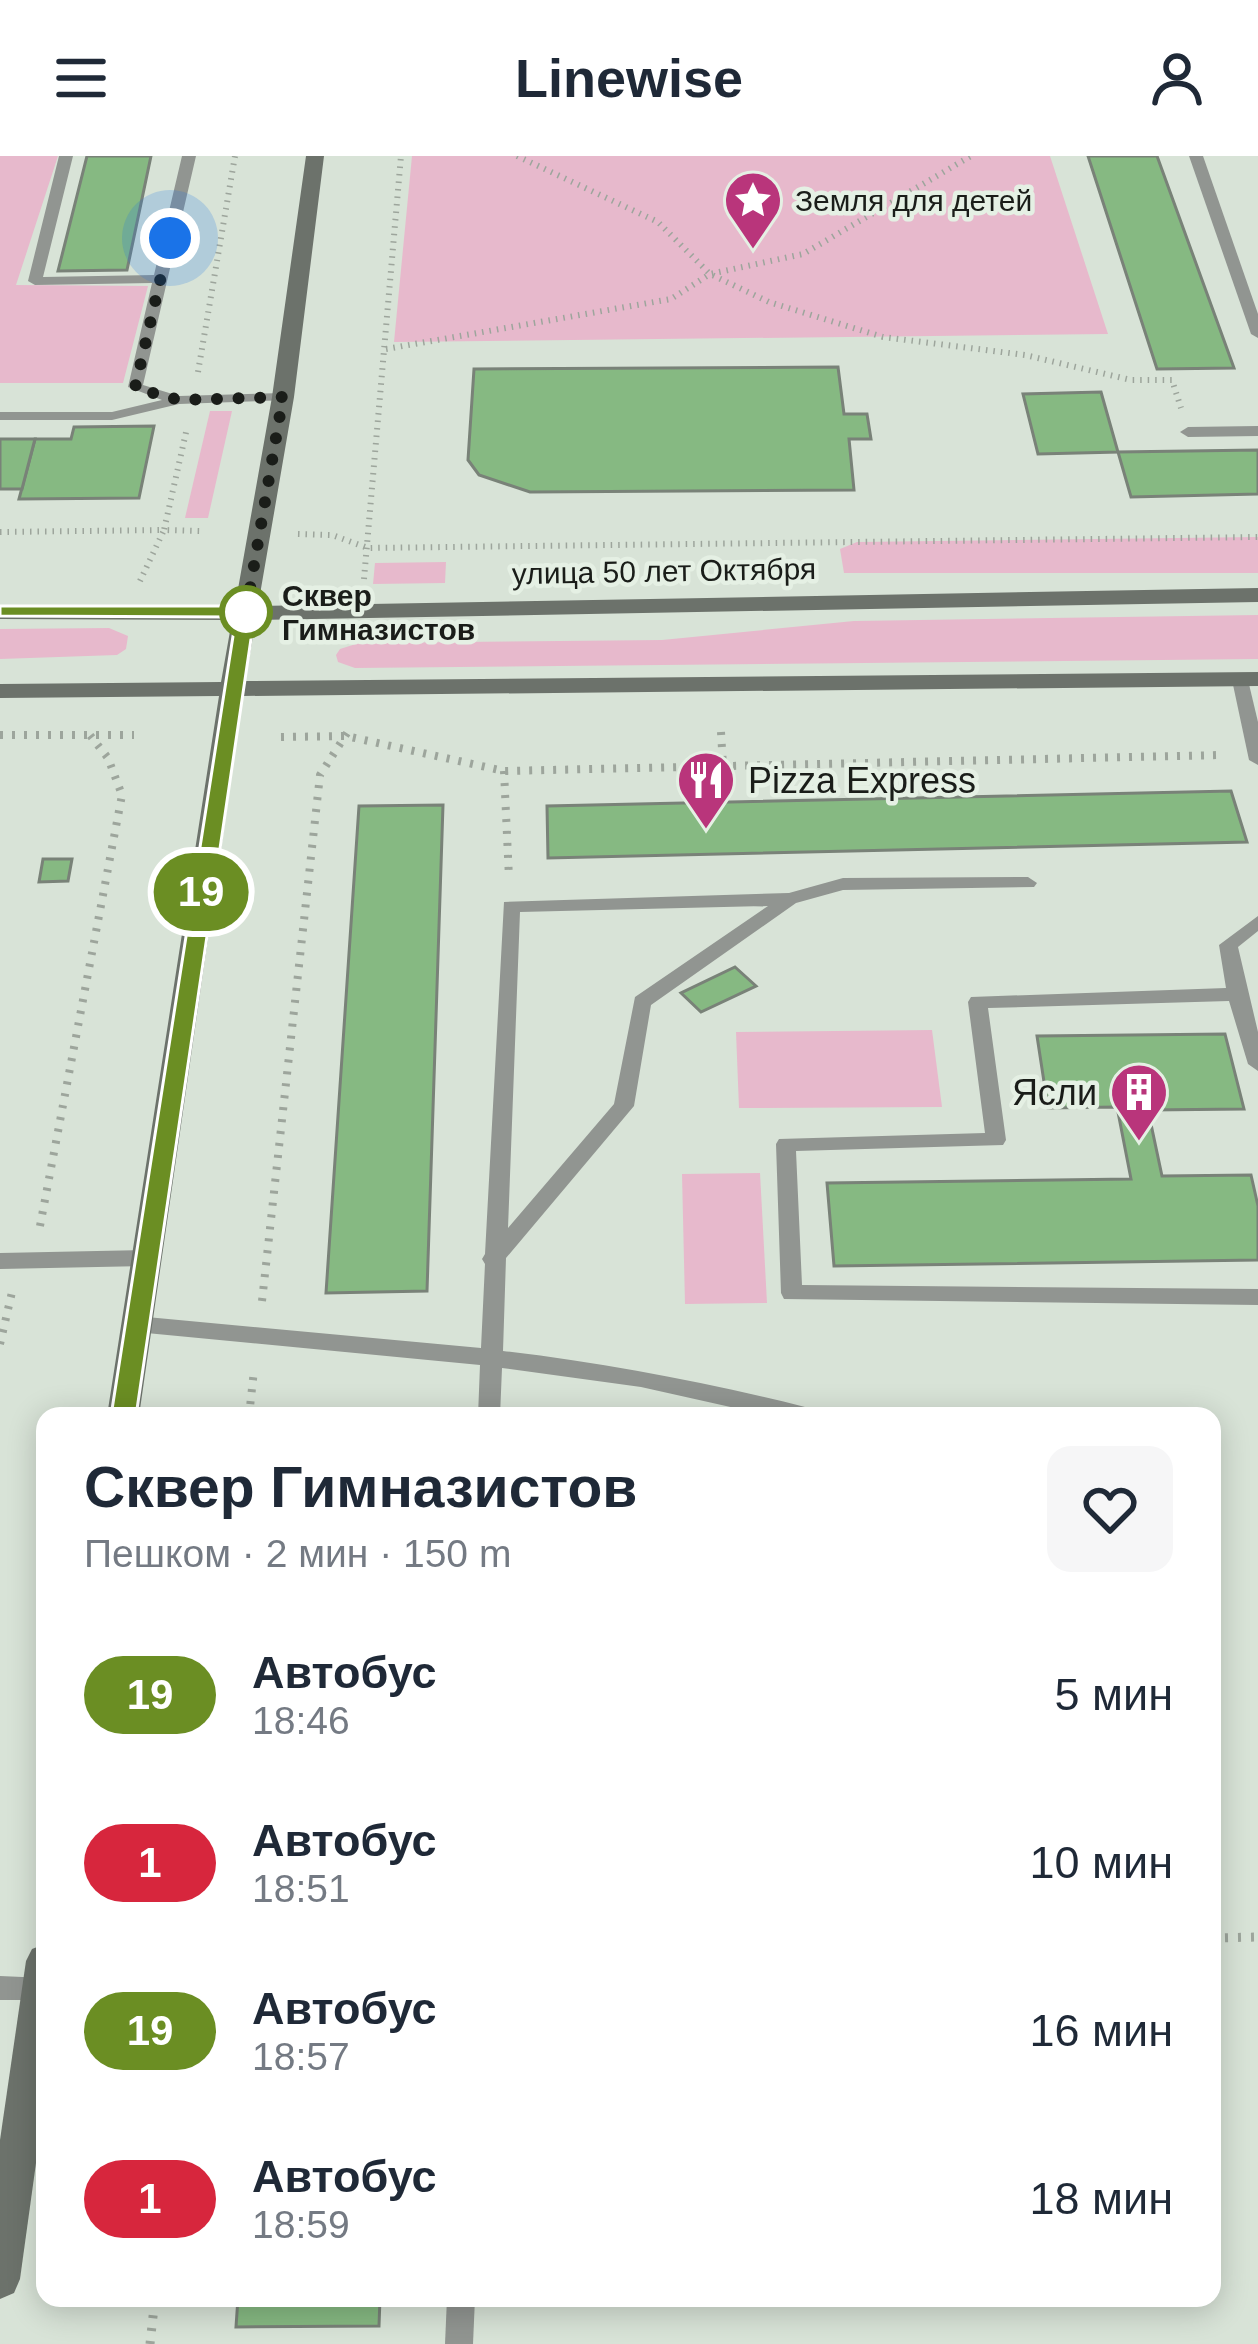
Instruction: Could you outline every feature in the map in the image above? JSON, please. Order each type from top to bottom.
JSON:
[{"type":"main road","points":[[124,1407],[232,688],[283,397],[315,156]]},
{"type":"main road","name":"улица 50 лет Октября","points":[[0,612],[1258,595]]},
{"type":"main road","points":[[0,691],[1249,679]]},
{"type":"main road","points":[[0,2279],[36,2024]]},
{"type":"lane","points":[[66,156],[35,281],[160,279]]},
{"type":"lane","points":[[186,400],[135,388],[189,156]]},
{"type":"lane","points":[[1196,156],[1258,334]]},
{"type":"lane","points":[[0,416],[112,416],[186,400],[283,397]]},
{"type":"lane","points":[[1188,432],[1258,431]]},
{"type":"lane","points":[[1249,679],[1257,757]]},
{"type":"lane","points":[[489,1407],[511,905],[790,899],[843,884],[1028,883]]},
{"type":"lane","points":[[493,1259],[624,1106],[642,1002],[790,899]]},
{"type":"lane","points":[[1258,922],[1228,945],[1258,1064]]},
{"type":"lane","points":[[1237,994],[978,1002],[996,1140],[785,1144],[792,1293],[1258,1297]]},
{"type":"lane","points":[[0,1261],[146,1258]]},
{"type":"lane","points":[[136,1324],[490,1359],[729,1394],[774,1407]]},
{"type":"lane","points":[[0,1988],[36,1977]]},
{"type":"lane","points":[[459,2344],[461,2307]]},
{"type":"path","points":[[136,589],[164,530],[235,156]]},
{"type":"path","points":[[363,588],[401,156]]},
{"type":"path","points":[[517,156],[658,222],[710,274],[769,302],[883,337],[1025,355],[1131,380],[1172,380],[1188,432]]},
{"type":"path","points":[[386,350],[671,299],[710,274],[803,254],[971,156]]},
{"type":"path","points":[[0,532],[202,531]]},
{"type":"path","points":[[298,534],[332,535],[368,548],[1258,537]]},
{"type":"path","points":[[721,732],[723,766]]},
{"type":"path","points":[[0,1344],[14,1281],[33,1260],[122,795],[108,758],[88,734]]},
{"type":"path","points":[[0,735],[134,735]]},
{"type":"path","points":[[281,737],[346,736],[504,771],[1257,757]]},
{"type":"path","points":[[250,1407],[320,775],[346,736]]},
{"type":"path","points":[[504,771],[511,905]]},
{"type":"path","points":[[1221,1938],[1258,1937]]},
{"type":"path","points":[[151,2344],[154,2307]]},
{"type":"shaded area","points":[[0,156],[58,156],[16,285],[148,286],[123,383],[0,383]]},
{"type":"shaded area","points":[[412,156],[1050,156],[1108,334],[394,342]]},
{"type":"shaded area","points":[[210,411],[232,411],[208,518],[185,518]]},
{"type":"shaded area","points":[[1258,537],[1258,573],[844,573],[840,549],[857,542]]},
{"type":"shaded area","points":[[446,562],[445,583],[373,584],[375,563]]},
{"type":"shaded area","points":[[1258,615],[1258,659],[355,668],[338,662],[336,655],[359,643],[662,640],[854,621]]},
{"type":"shaded area","points":[[109,628],[128,636],[126,649],[117,655],[0,659],[0,629]]},
{"type":"shaded area","points":[[932,1030],[942,1107],[739,1108],[736,1032]]},
{"type":"shaded area","points":[[760,1173],[767,1303],[685,1304],[682,1174]]},
{"type":"building","points":[[87,156],[151,156],[127,270],[58,271]]},
{"type":"building","points":[[1088,156],[1157,156],[1234,368],[1157,369]]},
{"type":"building","points":[[838,367],[844,414],[867,414],[871,439],[849,439],[854,490],[530,492],[479,475],[468,460],[474,369]]},
{"type":"building","points":[[1101,392],[1118,452],[1038,454],[1023,394]]},
{"type":"building","points":[[154,426],[139,498],[19,499],[35,439],[71,439],[74,427]]},
{"type":"building","points":[[0,439],[35,439],[22,489],[0,489]]},
{"type":"building","points":[[1258,450],[1258,494],[1131,497],[1118,452]]},
{"type":"building","points":[[1231,791],[1247,842],[548,858],[547,806]]},
{"type":"building","points":[[443,805],[427,1291],[326,1293],[359,806]]},
{"type":"building","points":[[43,859],[72,859],[68,881],[39,882]]},
{"type":"building","points":[[735,967],[756,986],[701,1012],[681,993]]},
{"type":"building","name":"Ясли","points":[[1225,1034],[1244,1109],[1148,1110],[1162,1176],[1251,1175],[1258,1206],[1258,1260],[834,1266],[827,1183],[1131,1179],[1117,1107],[1048,1108],[1037,1036]]},
{"type":"building","points":[[237,2307],[380,2307],[379,2326],[236,2327]]},
{"type":"bus line","name":"19","points":[[0,612],[246,612],[124,1407]]},
{"type":"place","name":"Земля для детей","points":[[753,251]]},
{"type":"place","name":"Сквер Гимназистов","points":[[246,612]]},
{"type":"place","name":"Pizza Express","points":[[706,831]]},
{"type":"place","name":"Ясли","points":[[1139,1143]]},
{"type":"route","points":[[170,238],[135,388],[179,400],[283,397],[246,612]]}]
